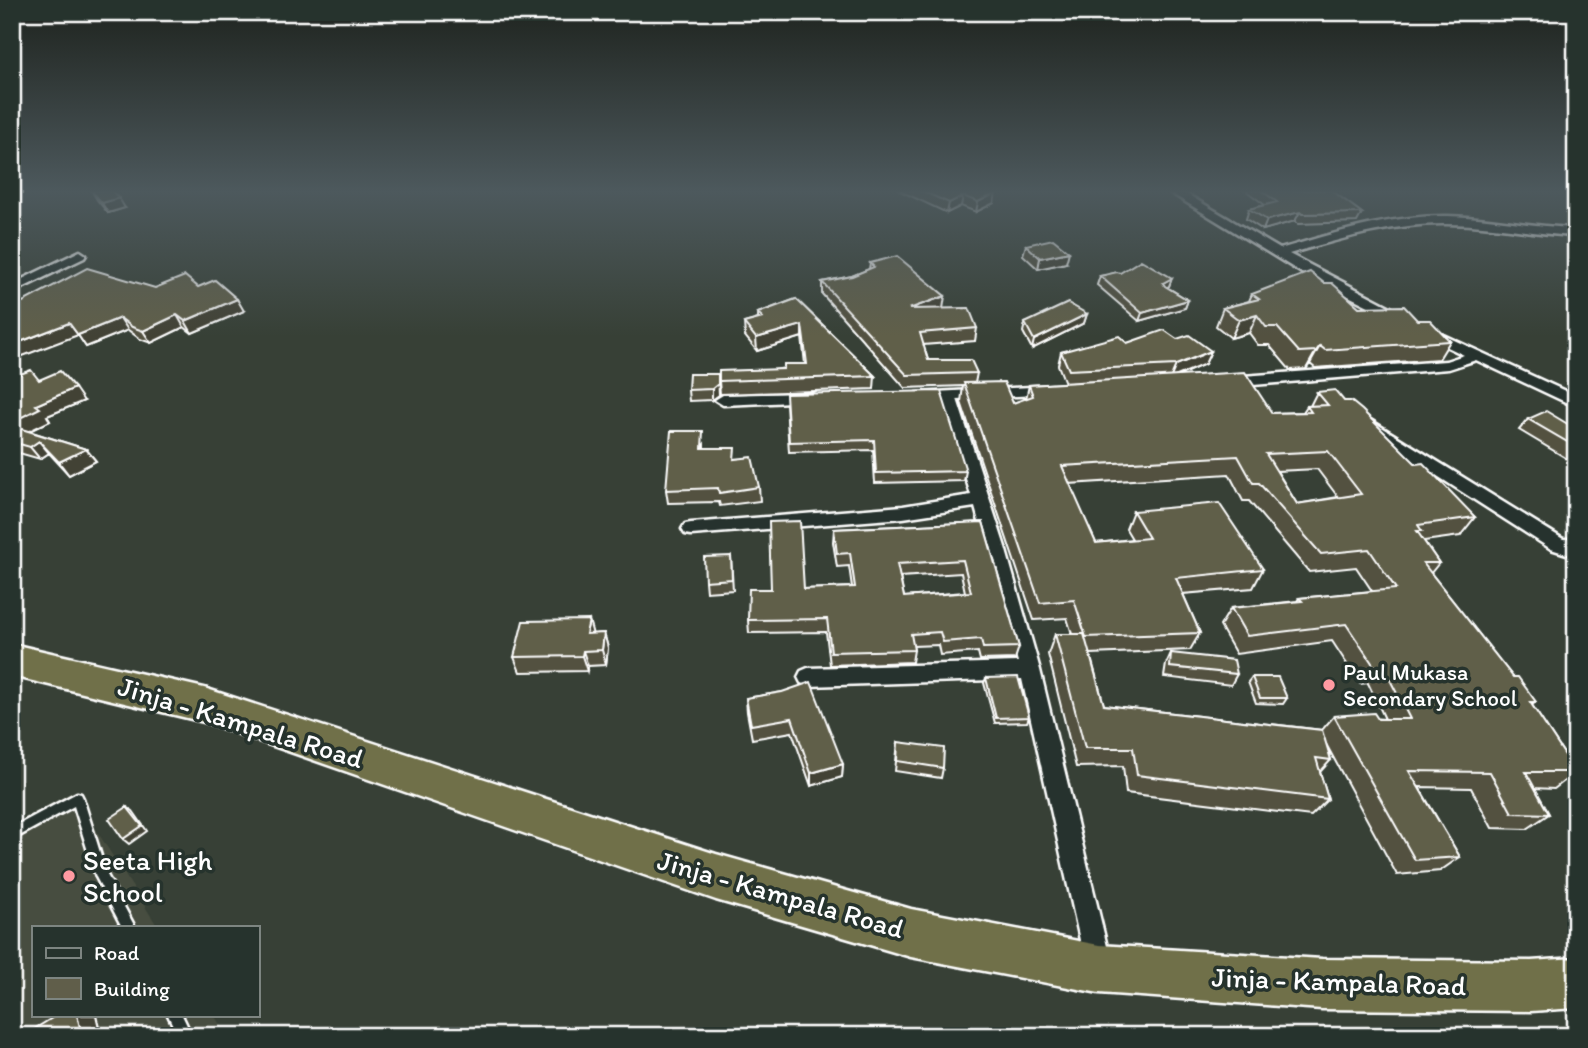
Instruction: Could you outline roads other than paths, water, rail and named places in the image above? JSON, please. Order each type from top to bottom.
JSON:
[{"type":"highway","name":"Jinja - Kampala Road","points":[[12,660],[204,705],[716,877],[911,933],[1100,969],[1322,984],[1531,986],[1576,983]]},
{"type":"street","points":[[1254,239],[1411,324],[1576,402]]},
{"type":"street","points":[[1278,253],[1332,239]]},
{"type":"street","points":[[12,289],[80,255]]},
{"type":"street","points":[[1215,383],[1448,365],[1478,355]]},
{"type":"street","points":[[1298,378],[1321,393]]},
{"type":"street","points":[[910,397],[1062,391]]},
{"type":"street","points":[[948,396],[1030,670],[1100,969]]},
{"type":"street","points":[[723,400],[821,398]]},
{"type":"street","points":[[1355,415],[1557,544],[1576,546]]},
{"type":"street","points":[[691,528],[903,512],[980,500]]},
{"type":"street","points":[[808,677],[1030,670]]},
{"type":"lane","points":[[12,834],[76,798],[102,877],[128,926]]},
{"type":"lane","points":[[175,1016],[185,1036]]},
{"type":"place","name":"Paul Mukasa Secondary School","points":[[1329,685]]},
{"type":"place","name":"Seeta High School","points":[[69,876]]}]
